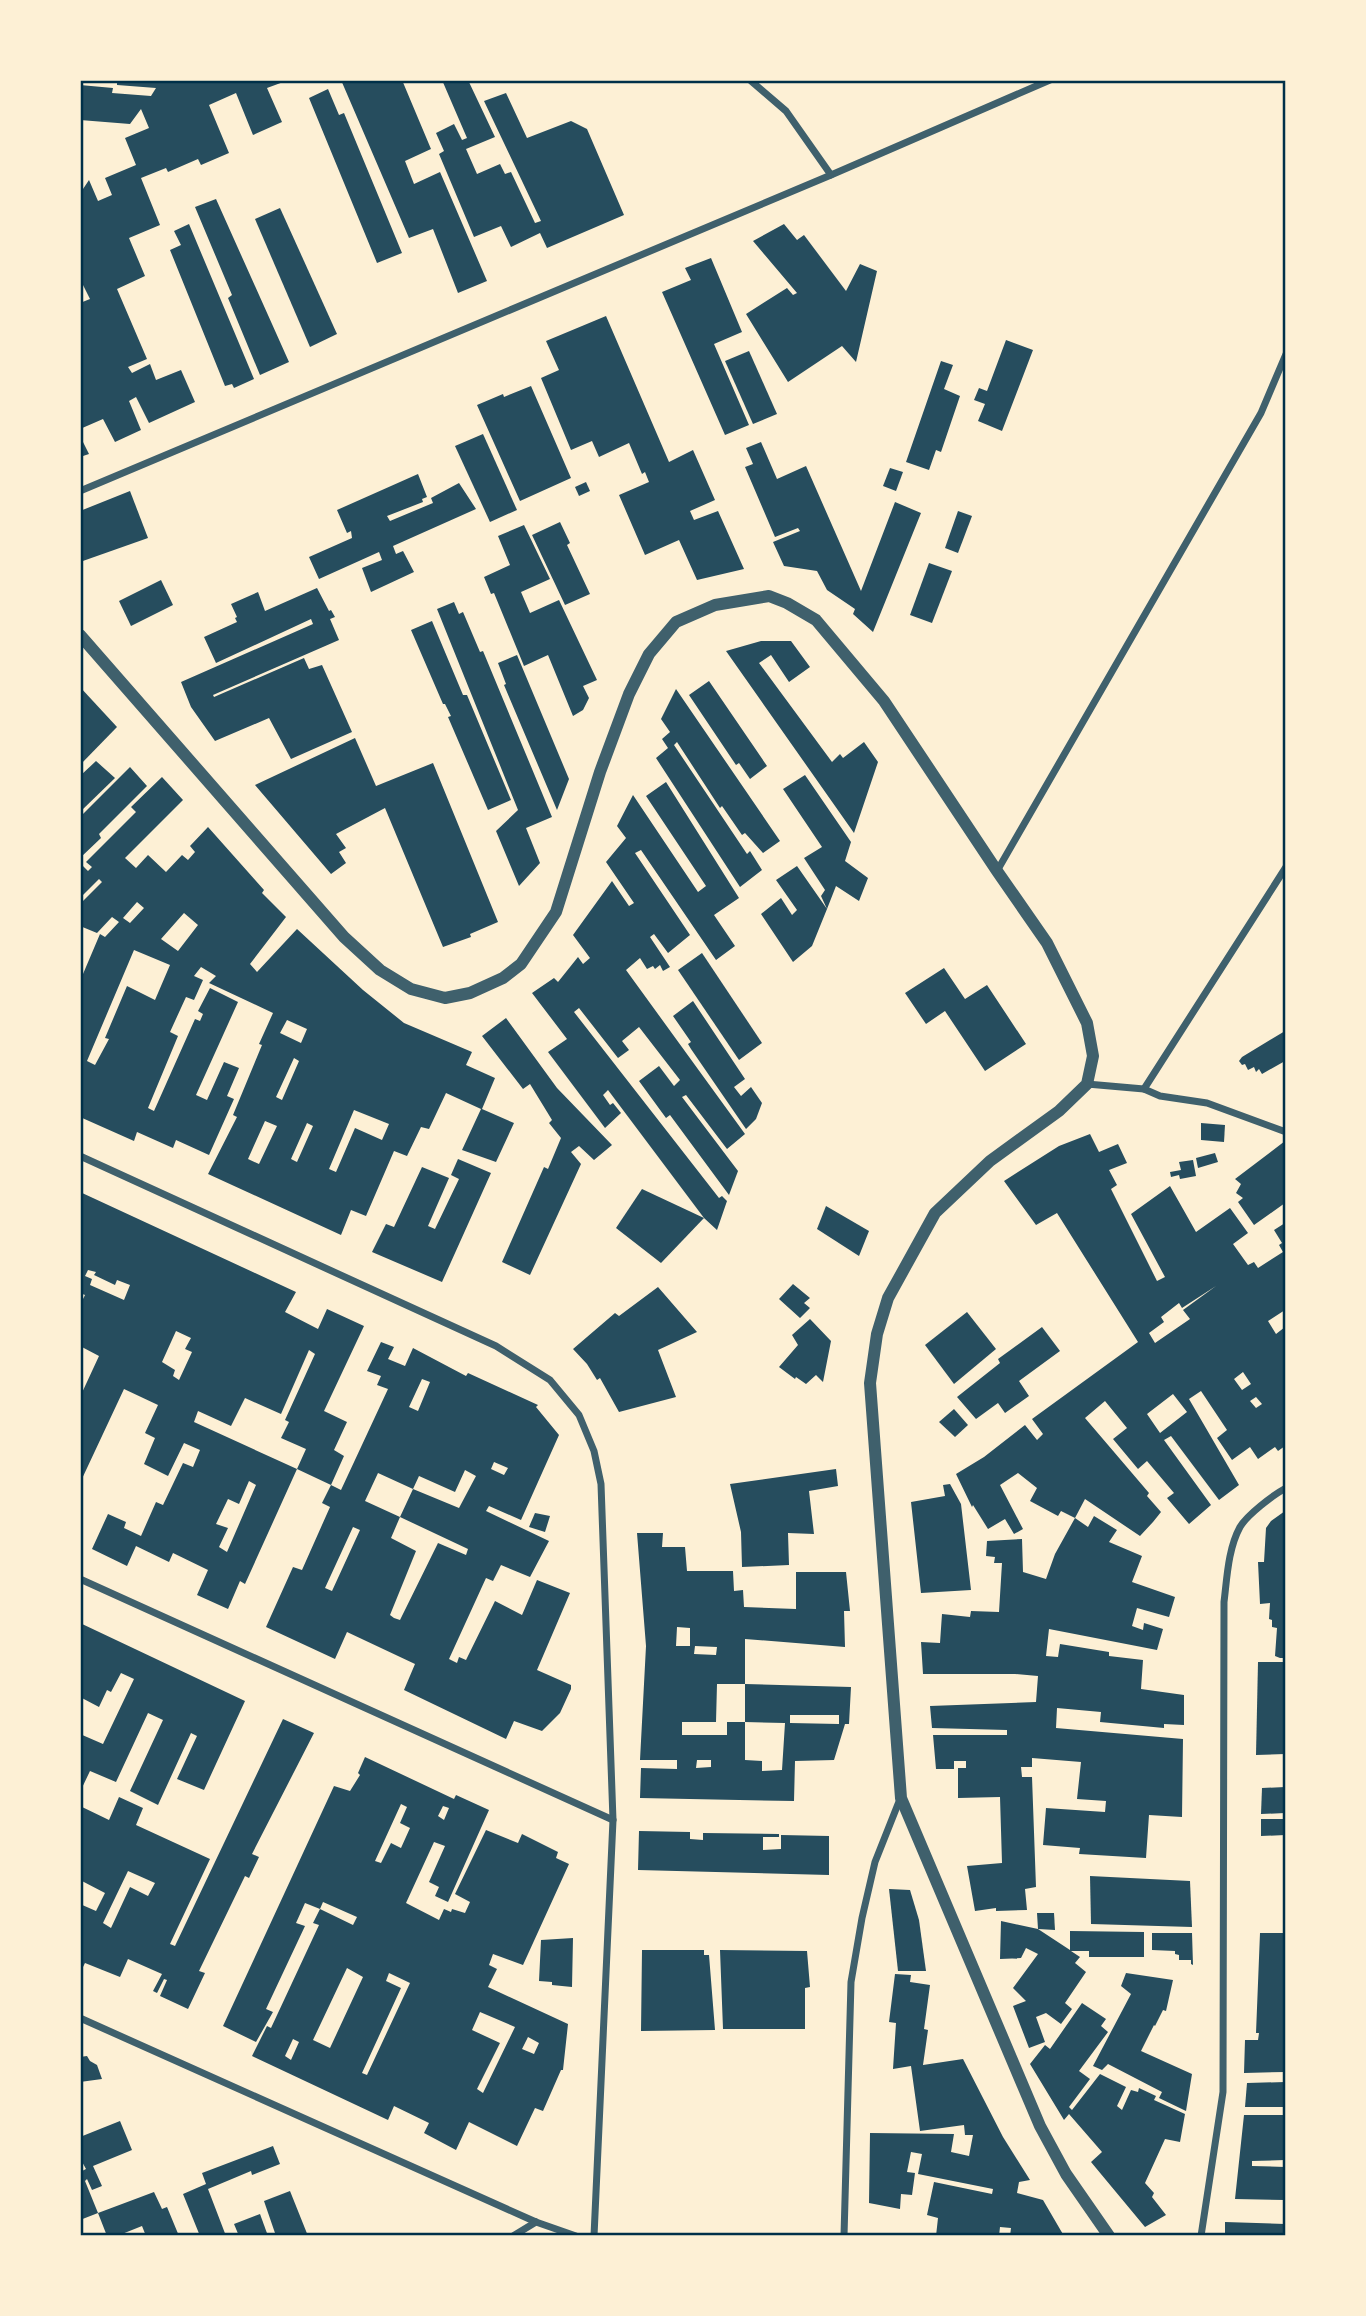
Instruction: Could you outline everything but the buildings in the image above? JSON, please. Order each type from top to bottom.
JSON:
[{"type":"street","points":[[750,80],[786,111],[831,175]]},
{"type":"street","points":[[80,491],[1050,80]]},
{"type":"street","points":[[997,871],[1261,413],[1286,354]]},
{"type":"street","points":[[80,635],[344,937],[380,970],[411,989],[445,998],[470,993],[503,978],[521,964],[556,912],[600,772],[629,694],[649,654],[677,622],[715,605],[769,596],[816,620],[884,701],[1047,943],[1087,1023],[1093,1056],[1087,1084],[1059,1111],[990,1161],[935,1213],[888,1298],[877,1334],[870,1383],[901,1798],[1040,2126],[1066,2174],[1109,2235]]},
{"type":"street","points":[[1144,1089],[1286,867]]},
{"type":"street","points":[[1087,1084],[1144,1089],[1160,1096],[1207,1103],[1286,1132]]},
{"type":"street","points":[[80,1156],[496,1346],[550,1380],[579,1415],[594,1451],[601,1484],[613,1820],[594,2235]]},
{"type":"street","points":[[1201,2235],[1223,2092],[1224,1602],[1228,1563],[1241,1526],[1275,1494],[1286,1488]]},
{"type":"street","points":[[80,1579],[613,1820]]},
{"type":"street","points":[[844,2235],[851,1982],[875,1863],[901,1798]]},
{"type":"street","points":[[81,2018],[536,2222],[576,2235]]},
{"type":"street","points":[[513,2235],[536,2222]]}]
